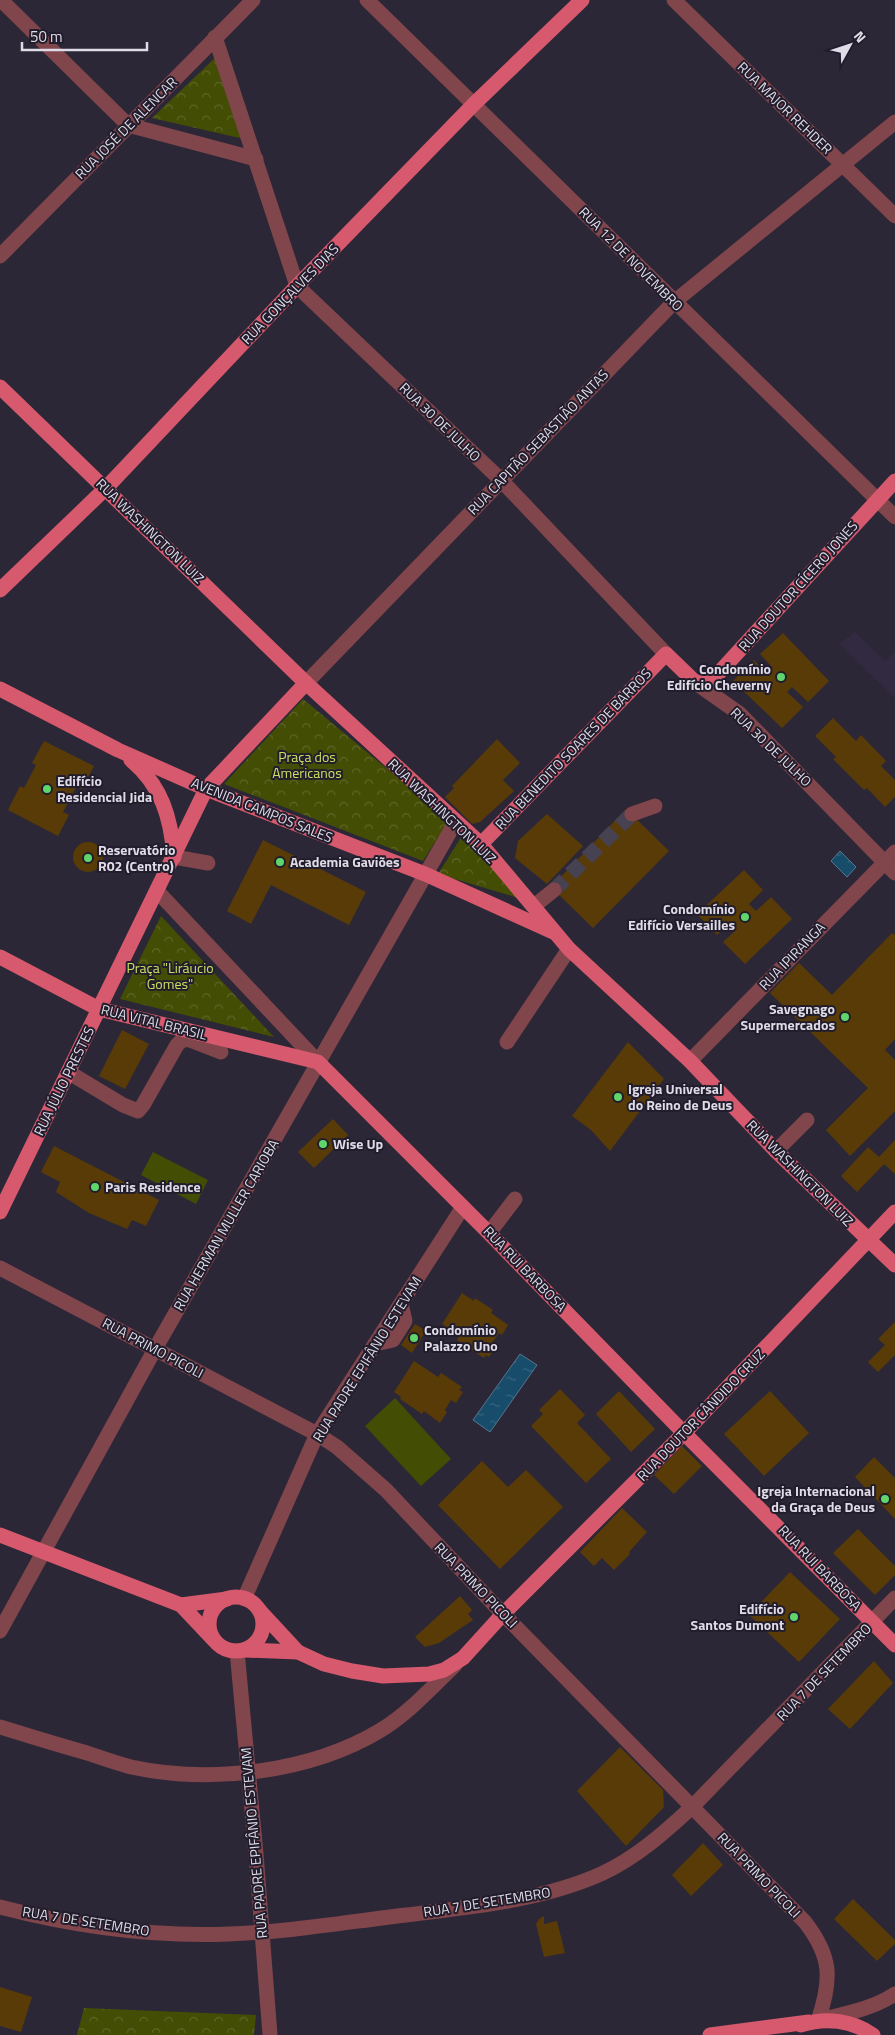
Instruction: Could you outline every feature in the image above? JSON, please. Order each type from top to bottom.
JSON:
[{"type":"main road","name":"RUA GONÇALVES DIAS","points":[[0,590],[106,488],[297,286],[474,104],[582,0]]},
{"type":"main road","name":"RUA WASHINGTON LUIZ","points":[[0,387],[306,683],[480,844],[569,949],[690,1061],[776,1151],[895,1265]]},
{"type":"main road","name":"RUA DOUTOR CÍCERO JONES","points":[[696,683],[707,681],[716,676],[895,481]]},
{"type":"main road","name":"RUA 30 DE JULHO","points":[[666,654],[696,683]]},
{"type":"main road","name":"RUA BENEDITO SOARES DE BARROS","points":[[480,844],[666,654]]},
{"type":"main road","name":"RUA CAPITÃO SEBASTIÃO ANTAS","points":[[206,789],[306,683]]},
{"type":"main road","name":"AVENIDA CAMPOS SALES","points":[[0,689],[118,750],[206,789],[425,874],[557,933]]},
{"type":"main road","points":[[118,750],[144,773],[158,792],[168,814],[174,857]]},
{"type":"main road","name":"RUA JÚLIO PRESTES","points":[[0,1212],[206,789]]},
{"type":"main road","name":"RUA VITAL BRASIL","points":[[0,957],[99,1009],[318,1062]]},
{"type":"main road","name":"RUA RUI BARBOSA","points":[[318,1062],[895,1645]]},
{"type":"main road","name":"RUA DOUTOR CÂNDIDO CRUZ","points":[[298,1652],[324,1664],[352,1672],[383,1676],[428,1674],[444,1670],[462,1658],[503,1614],[684,1433],[895,1212]]},
{"type":"main road","points":[[0,1535],[181,1605],[214,1640],[228,1650],[298,1652]]},
{"type":"main road","points":[[181,1605],[240,1598],[257,1608],[298,1652]]},
{"type":"main road","points":[[214,1640],[211,1632],[211,1616],[220,1602],[240,1598]]},
{"type":"main road","points":[[241,1650],[258,1640],[262,1632],[263,1624],[257,1608]]},
{"type":"main road","points":[[710,2035],[831,2020],[849,2023],[873,2035]]},
{"type":"main road","points":[[781,2035],[792,2028],[814,2021]]},
{"type":"street","points":[[1,0],[128,125],[256,158]]},
{"type":"street","name":"RUA JOSÉ DE ALENCAR","points":[[0,256],[253,0]]},
{"type":"street","name":"RUA 12 DE NOVEMBRO","points":[[366,0],[895,517]]},
{"type":"street","name":"RUA MAJOR REHDER","points":[[674,0],[895,216]]},
{"type":"street","name":"RUA 30 DE JULHO","points":[[216,38],[297,286],[501,480],[666,654]]},
{"type":"street","name":"RUA CAPITÃO SEBASTIÃO ANTAS","points":[[306,683],[674,302],[895,122]]},
{"type":"street","name":"RUA 30 DE JULHO","points":[[696,683],[740,714],[891,862]]},
{"type":"street","points":[[632,814],[655,806]]},
{"type":"street","name":"RUA HERMAN MULLER CARIOBA","points":[[0,1632],[155,1349],[456,821]]},
{"type":"street","points":[[174,857],[208,863]]},
{"type":"street","name":"RUA IPIRANGA","points":[[690,1061],[891,862]]},
{"type":"street","points":[[534,906],[554,890]]},
{"type":"street","name":"RUA RUI BARBOSA","points":[[157,891],[318,1062]]},
{"type":"street","points":[[507,1042],[569,949]]},
{"type":"street","points":[[68,1072],[123,1105],[138,1111],[177,1045],[183,1039],[221,1052]]},
{"type":"street","points":[[776,1151],[807,1120]]},
{"type":"street","points":[[489,1233],[515,1199]]},
{"type":"street","name":"RUA PADRE EPIFÂNIO ESTEVAM","points":[[240,1598],[317,1434],[463,1207]]},
{"type":"street","name":"RUA PRIMO PICOLI","points":[[0,1268],[317,1434],[337,1447],[386,1490],[503,1614],[805,1922],[825,1954],[828,1971],[824,2002],[814,2021]]},
{"type":"street","name":"RUA 7 DE SETEMBRO","points":[[0,1907],[77,1923],[172,1934],[261,1932],[436,1911],[552,1892],[602,1873],[635,1854],[665,1832],[692,1807],[895,1598]]},
{"type":"street","name":"RUA PADRE EPIFÂNIO ESTEVAM","points":[[241,1650],[248,1772],[270,2035]]},
{"type":"street","points":[[0,1727],[130,1766],[176,1774],[248,1772],[297,1764],[359,1742],[382,1729],[411,1708],[462,1658]]},
{"type":"street","points":[[814,2021],[862,2010],[895,1994]]},
{"type":"shaded area","points":[[855,632],[885,661],[895,652],[895,698],[839,644]]},
{"type":"green space","points":[[219,54],[244,139],[152,118]]},
{"type":"green space","name":"Praça dos Americanos","points":[[303,699],[449,820],[423,861],[224,784]]},
{"type":"green space","points":[[462,836],[532,905],[512,896],[438,874]]},
{"type":"green space","name":"Praça \"Liráucio Gomes\"","points":[[161,916],[274,1037],[120,999]]},
{"type":"green space","points":[[153,1152],[208,1180],[196,1204],[141,1175]]},
{"type":"green space","points":[[395,1398],[451,1459],[421,1486],[365,1426]]},
{"type":"green space","points":[[84,2008],[256,2015],[254,2035],[77,2035]]},
{"type":"water","points":[[840,851],[856,867],[847,877],[831,861]]},
{"type":"water","points":[[520,1354],[537,1365],[490,1432],[473,1420]]},
{"type":"building","name":"Condomínio Edifício Cheverny","points":[[783,633],[829,681],[808,702],[792,687],[787,692],[803,707],[782,728],[733,681],[754,660],[767,673],[773,668],[760,654]]},
{"type":"building","points":[[833,718],[856,741],[861,735],[886,761],[881,766],[895,780],[895,797],[885,807],[867,788],[864,790],[833,759],[836,757],[815,736]]},
{"type":"building","points":[[497,739],[520,763],[503,780],[514,791],[480,822],[472,824],[445,797],[454,788],[452,786]]},
{"type":"building","name":"Edifício Residencial Jida","points":[[44,741],[94,766],[82,789],[76,787],[63,812],[69,815],[58,836],[8,810],[20,786],[24,788],[36,765],[32,763]]},
{"type":"building","points":[[626,809],[669,851],[593,928],[551,887]]},
{"type":"building","points":[[547,814],[583,846],[547,884],[515,858],[518,841]]},
{"type":"building","name":"Academia Gaviões","points":[[263,840],[366,892],[349,925],[271,885],[251,924],[227,911]]},
{"type":"building","name":"Reservatório R02 (Centro)","points":[[88,842],[94,843],[102,851],[102,863],[94,871],[88,872],[82,871],[74,863],[73,857],[74,851],[82,843]]},
{"type":"building","name":"Condomínio Edifício Versailles","points":[[744,870],[763,890],[749,904],[756,911],[771,897],[792,919],[745,964],[723,942],[735,931],[729,924],[717,935],[697,914]]},
{"type":"building","name":"Savegnago Supermercados","points":[[892,933],[895,935],[895,1039],[885,1050],[895,1060],[895,1111],[850,1156],[826,1130],[868,1088],[770,993],[799,963],[832,995]]},
{"type":"building","points":[[122,1030],[149,1044],[125,1089],[99,1076]]},
{"type":"building","name":"Igreja Universal do Reino de Deus","points":[[628,1042],[664,1079],[610,1151],[591,1130],[572,1116]]},
{"type":"building","name":"Wise Up","points":[[333,1119],[348,1135],[314,1168],[298,1152]]},
{"type":"building","points":[[895,1140],[895,1174],[884,1164],[857,1192],[841,1176],[868,1147],[879,1157]]},
{"type":"building","name":"Paris Residence","points":[[54,1146],[159,1200],[146,1226],[132,1220],[127,1229],[89,1213],[56,1192],[60,1182],[41,1172]]},
{"type":"building","points":[[462,1293],[474,1301],[475,1298],[493,1310],[491,1313],[508,1325],[502,1335],[499,1333],[492,1343],[496,1346],[489,1357],[486,1355],[484,1358],[457,1340],[459,1336],[442,1324]]},
{"type":"building","points":[[895,1322],[895,1355],[878,1372],[868,1362],[885,1345],[878,1339]]},
{"type":"building","name":"Condomínio Palazzo Uno","points":[[415,1324],[426,1331],[412,1353],[401,1345]]},
{"type":"building","points":[[414,1361],[438,1377],[441,1373],[462,1387],[459,1390],[463,1392],[456,1403],[451,1400],[445,1410],[447,1412],[440,1423],[424,1411],[422,1414],[400,1399],[401,1397],[394,1392]]},
{"type":"building","points":[[560,1389],[585,1415],[577,1423],[611,1459],[586,1483],[531,1426],[543,1414],[539,1410]]},
{"type":"building","points":[[619,1391],[655,1429],[631,1452],[596,1414]]},
{"type":"building","points":[[770,1391],[809,1433],[764,1476],[724,1434]]},
{"type":"building","points":[[682,1446],[702,1466],[674,1494],[654,1475]]},
{"type":"building","name":"Igreja Internacional da Graça de Deus","points":[[874,1457],[895,1478],[895,1519],[855,1477]]},
{"type":"building","points":[[482,1461],[508,1487],[526,1470],[563,1507],[500,1569],[438,1505]]},
{"type":"building","points":[[622,1508],[647,1532],[629,1552],[630,1554],[614,1570],[602,1558],[594,1566],[580,1552]]},
{"type":"building","points":[[858,1529],[895,1566],[895,1575],[875,1595],[833,1553]]},
{"type":"building","name":"Edifício Santos Dumont","points":[[790,1572],[840,1619],[799,1662],[749,1615]]},
{"type":"building","points":[[460,1596],[472,1610],[468,1614],[473,1620],[439,1643],[425,1647],[415,1637]]},
{"type":"building","points":[[874,1661],[893,1683],[850,1729],[828,1709]]},
{"type":"building","points":[[620,1747],[663,1790],[664,1807],[626,1846],[577,1791]]},
{"type":"building","points":[[703,1843],[723,1865],[691,1896],[672,1875]]},
{"type":"building","points":[[853,1899],[895,1940],[895,1944],[877,1961],[834,1919]]},
{"type":"building","points":[[544,1916],[544,1924],[557,1921],[565,1953],[544,1957],[536,1924]]},
{"type":"building","points":[[0,1987],[32,1997],[21,2032],[0,2026]]},
{"type":"tunnel","points":[[554,890],[632,814]]},
{"type":"place","name":"Condomínio Edifício Cheverny","points":[[781,677]]},
{"type":"place","name":"Edifício Residencial Jida","points":[[47,789]]},
{"type":"place","name":"Reservatório R02 (Centro)","points":[[88,858]]},
{"type":"place","name":"Academia Gaviões","points":[[280,862]]},
{"type":"place","name":"Condomínio Edifício Versailles","points":[[745,917]]},
{"type":"place","name":"Savegnago Supermercados","points":[[845,1017]]},
{"type":"place","name":"Igreja Universal do Reino de Deus","points":[[618,1097]]},
{"type":"place","name":"Wise Up","points":[[323,1144]]},
{"type":"place","name":"Paris Residence","points":[[95,1187]]},
{"type":"place","name":"Condomínio Palazzo Uno","points":[[414,1338]]},
{"type":"place","name":"Igreja Internacional da Graça de Deus","points":[[885,1499]]},
{"type":"place","name":"Edifício Santos Dumont","points":[[794,1617]]}]
